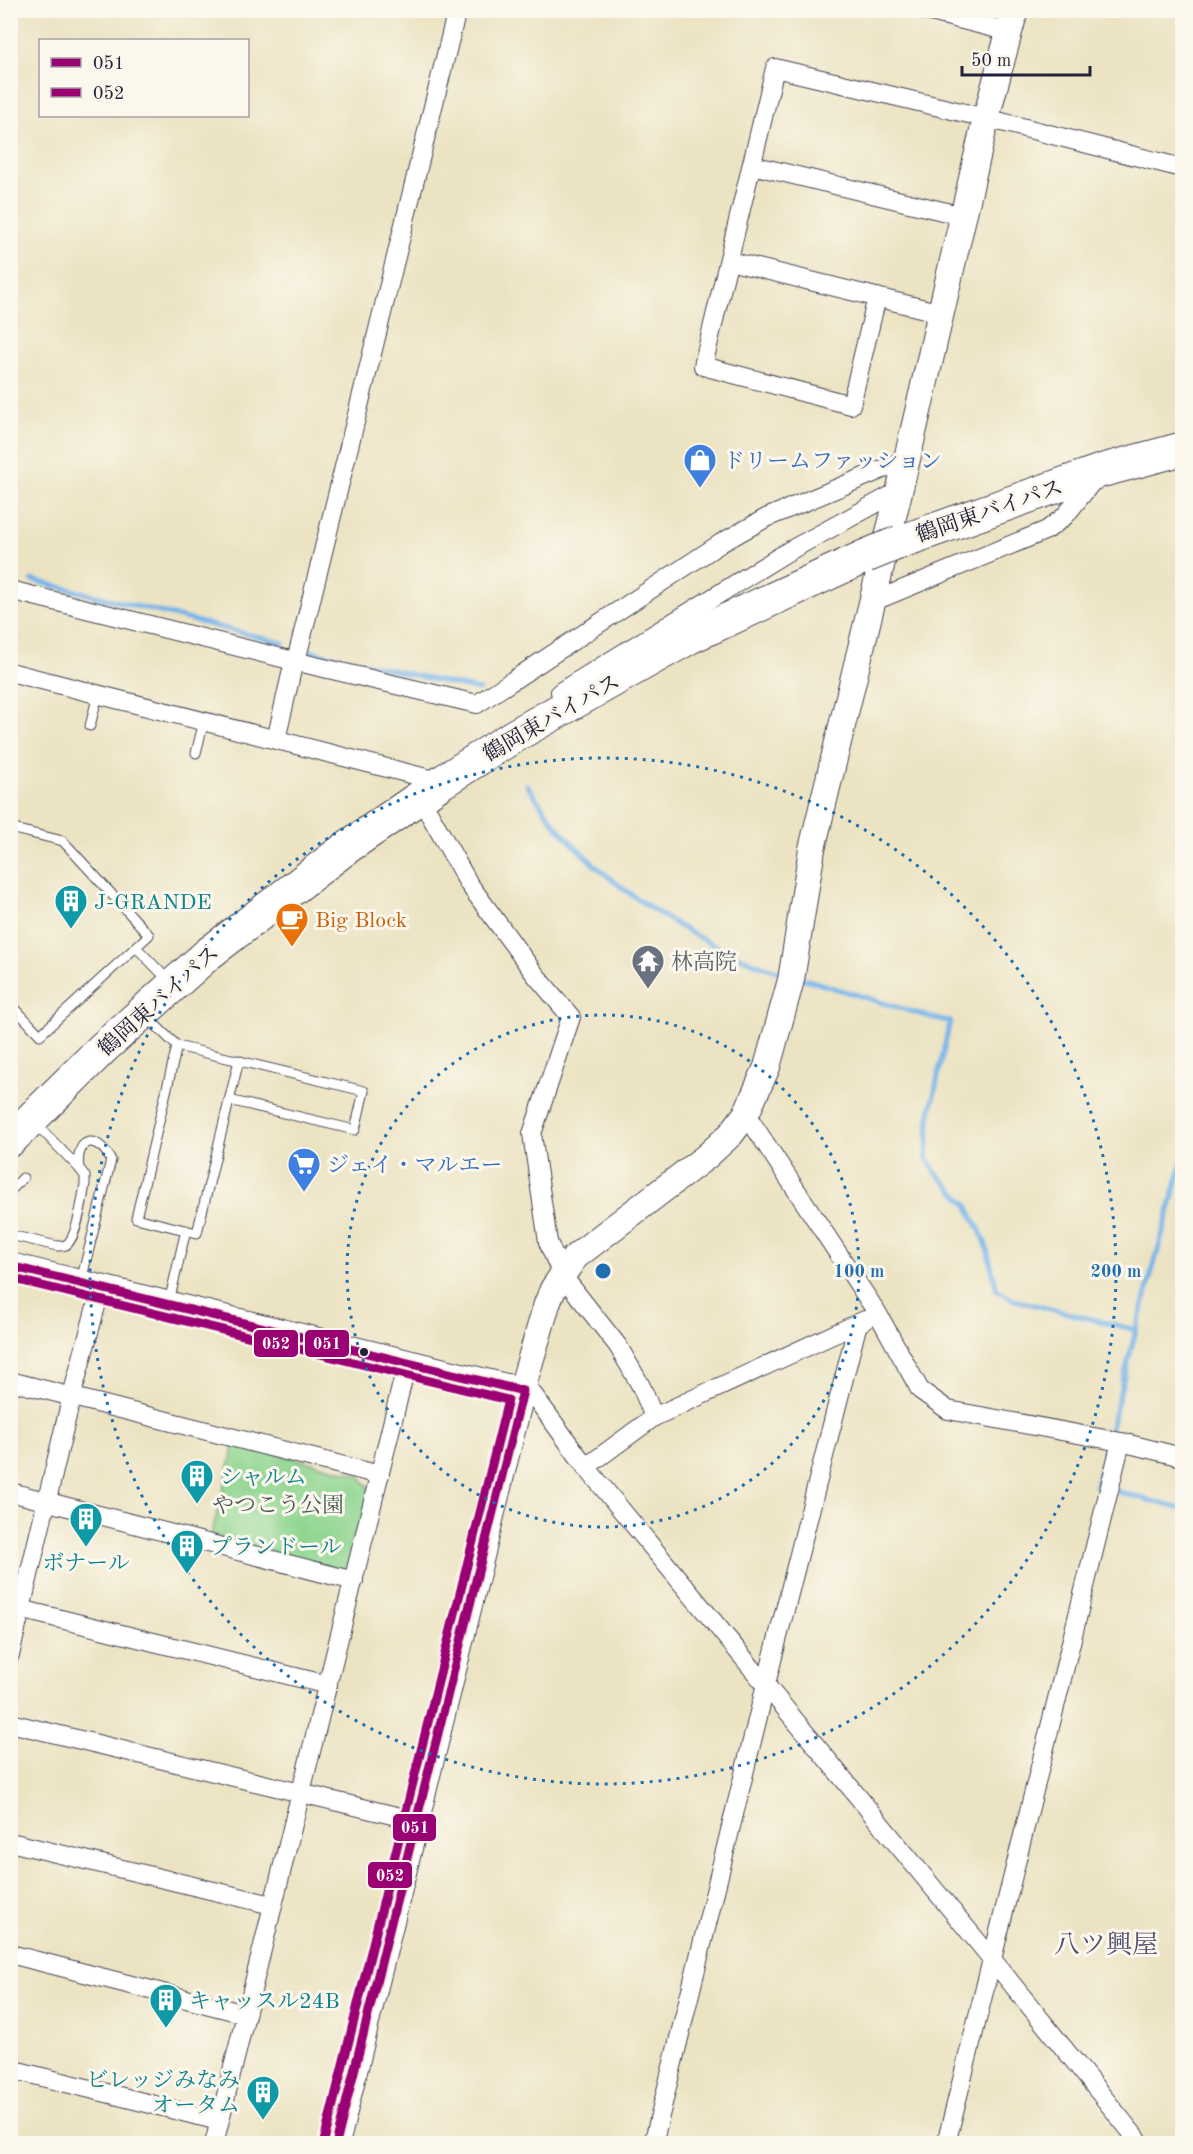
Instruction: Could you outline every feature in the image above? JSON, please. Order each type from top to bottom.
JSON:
[{"type":"highway","name":"鶴岡東バイパス","points":[[21,1125],[208,954],[276,900],[431,789],[514,736],[690,637],[866,556],[1100,471],[1182,449]]},
{"type":"street","points":[[276,740],[457,10]]},
{"type":"street","points":[[336,2144],[523,1386],[547,1304],[562,1275],[575,1257],[707,1156],[731,1134],[746,1114],[767,1067],[791,980],[812,849],[907,459],[986,118],[1013,21],[923,10]]},
{"type":"street","points":[[877,297],[851,405],[703,366],[776,68],[1182,168]]},
{"type":"street","points":[[752,165],[963,216]]},
{"type":"street","points":[[729,261],[941,313]]},
{"type":"street","points":[[10,590],[477,704],[721,543],[766,518],[907,459]]},
{"type":"street","points":[[872,602],[1047,530],[1065,516],[1100,471]]},
{"type":"street","points":[[514,736],[554,696],[787,552],[899,491]]},
{"type":"street","points":[[10,672],[276,740],[431,789],[469,884],[534,973],[571,1017],[532,1134],[548,1242],[562,1275],[618,1346],[641,1386],[654,1417]]},
{"type":"street","points":[[746,1114],[878,1314],[920,1390],[948,1410],[1121,1442],[1182,1457]]},
{"type":"street","points":[[10,1266],[407,1363],[523,1386],[586,1467],[991,1958],[1141,2144]]},
{"type":"street","points":[[10,1655],[16,1608],[48,1501],[72,1395],[91,1285]]},
{"type":"street","points":[[586,1467],[654,1417],[878,1314]]},
{"type":"street","points":[[653,2144],[766,1684],[858,1323]]},
{"type":"street","points":[[214,2144],[407,1363]]},
{"type":"street","points":[[10,1381],[380,1474]]},
{"type":"street","points":[[946,2144],[1121,1442]]},
{"type":"street","points":[[10,1492],[354,1581]]},
{"type":"street","points":[[16,1608],[328,1685]]},
{"type":"street","points":[[10,1722],[417,1821]]},
{"type":"street","points":[[10,1842],[272,1905]]},
{"type":"street","points":[[10,1954],[245,2014]]},
{"type":"street","points":[[10,2069],[219,2121]]},
{"type":"lane","points":[[90,726],[98,694]]},
{"type":"lane","points":[[196,753],[204,722]]},
{"type":"lane","points":[[10,828],[63,841],[149,935],[40,1035],[10,1003]]},
{"type":"lane","points":[[136,947],[173,985]]},
{"type":"lane","points":[[143,1013],[177,1046],[364,1091],[355,1131],[229,1100]]},
{"type":"lane","points":[[177,1046],[136,1218],[197,1233],[239,1060]]},
{"type":"lane","points":[[10,1235],[57,1246],[69,1243],[74,1234],[86,1184],[85,1176],[79,1168],[21,1125]]},
{"type":"lane","points":[[79,1168],[77,1156],[80,1147],[85,1143],[94,1142],[102,1145],[111,1160],[91,1285]]},
{"type":"lane","points":[[10,1191],[22,1178]]},
{"type":"lane","points":[[169,1304],[186,1230]]},
{"type":"green space","name":"やつこう公園","points":[[235,1443],[359,1475],[370,1489],[352,1560],[341,1570],[211,1536]]},
{"type":"waterway","points":[[32,580],[283,643]]},
{"type":"waterway","points":[[310,651],[479,690]]},
{"type":"waterway","points":[[527,785],[556,825],[582,854],[635,897],[664,917],[724,950],[786,974]]},
{"type":"waterway","points":[[798,977],[936,1019],[950,1021],[930,1113],[927,1158],[936,1173],[967,1205],[985,1241],[997,1290],[1014,1300],[1136,1330]]},
{"type":"waterway","points":[[1182,1163],[1096,1486],[1182,1509]]},
{"type":"transit line","name":"051","points":[[10,1266],[523,1391],[336,2144]]},
{"type":"transit line","name":"052","points":[[10,1278],[508,1400],[324,2141]]},
{"type":"place","name":"ドリームファッション","points":[[700,489]]},
{"type":"place","name":"J-GRANDE","points":[[71,930]]},
{"type":"place","name":"Big Block","points":[[292,948]]},
{"type":"place","name":"林高院","points":[[648,990]]},
{"type":"place","name":"ジェイ・マルエー","points":[[304,1193]]},
{"type":"place","name":"シャルム","points":[[197,1505]]},
{"type":"place","name":"ボナール","points":[[86,1548]]},
{"type":"place","name":"プランドール","points":[[187,1575]]},
{"type":"place","name":"キャッスル24B","points":[[166,2029]]},
{"type":"place","name":"ビレッジみなみ オータム","points":[[263,2121]]},
{"type":"district","name":"八ツ興屋","points":[[1106,1944]]}]
